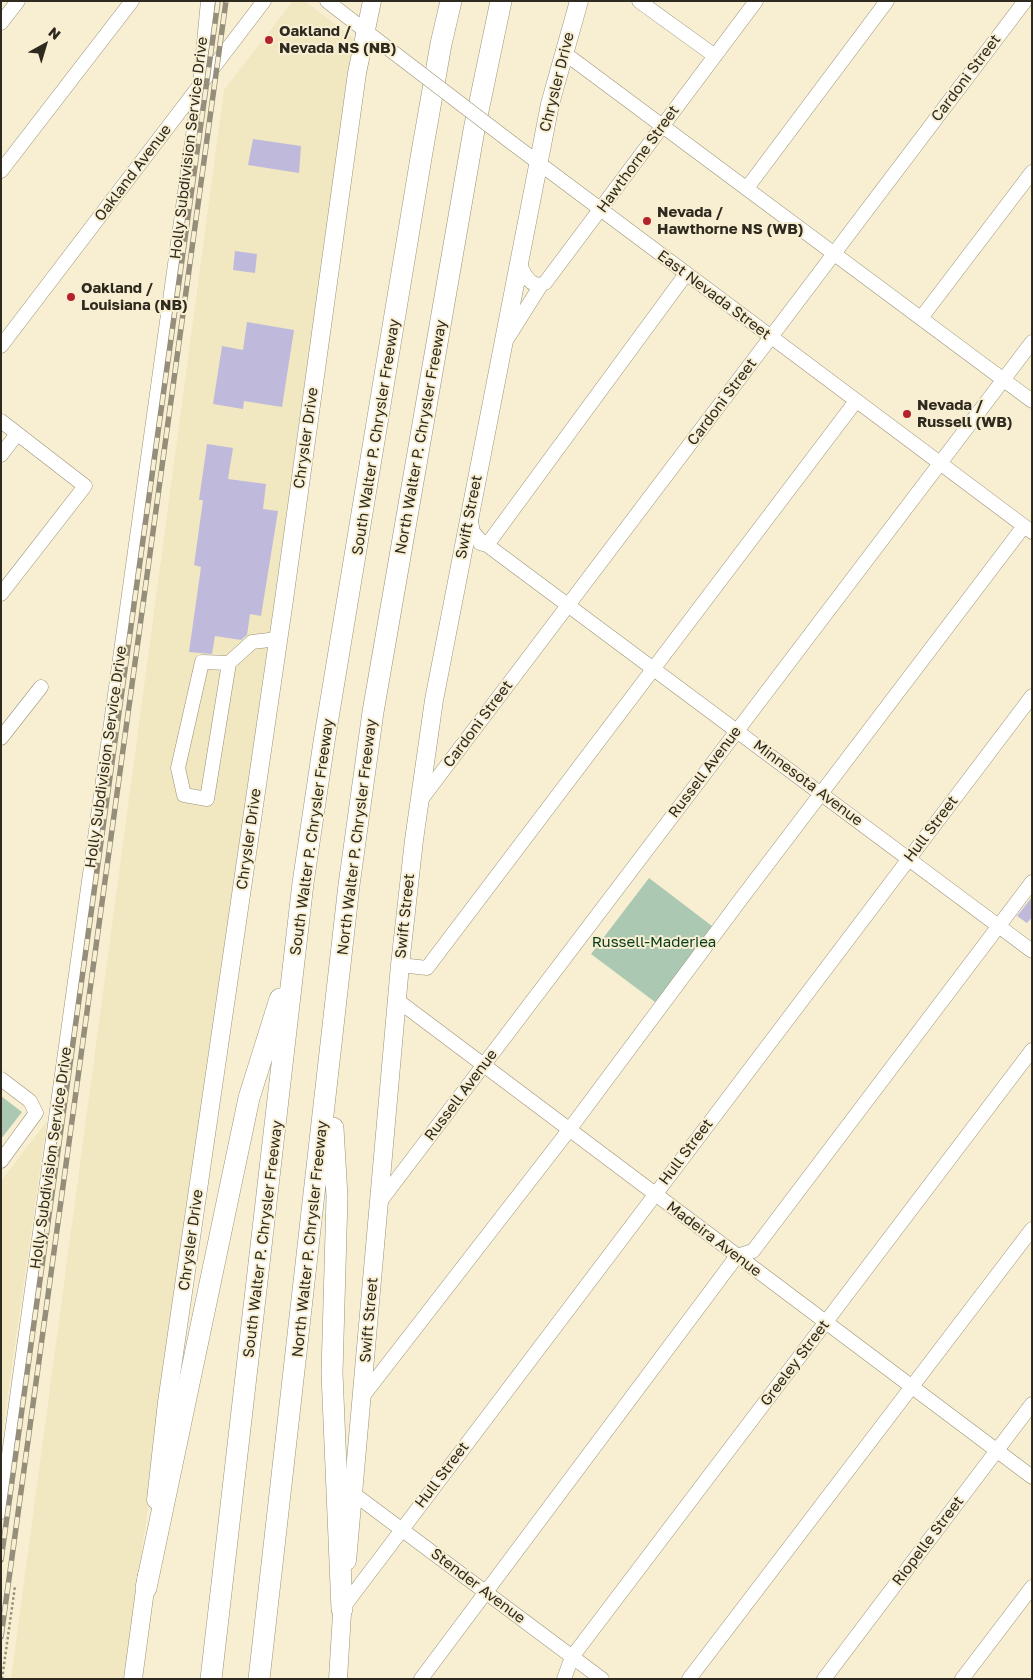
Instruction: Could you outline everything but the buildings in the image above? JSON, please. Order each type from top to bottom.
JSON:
[{"type":"highway","name":"South Walter P. Chrysler Freeway","points":[[211,1679],[296,949],[324,742],[422,152],[441,44],[451,1]]},
{"type":"highway","name":"North Walter P. Chrysler Freeway","points":[[259,1679],[330,1068],[349,885],[373,712],[472,140],[501,1]]},
{"type":"highway","points":[[146,1588],[249,1098],[296,949]]},
{"type":"highway","points":[[330,1068],[337,1198],[332,1373],[342,1609]]},
{"type":"main road","name":"Chrysler Drive","points":[[133,1679],[146,1588],[167,1402],[278,639],[357,73],[372,1]]},
{"type":"main road","name":"Chrysler Drive","points":[[538,163],[563,52],[579,1]]},
{"type":"main road","name":"Swift Street","points":[[338,1679],[342,1609],[363,1396],[400,965],[420,802],[434,700],[538,163]]},
{"type":"street","points":[[1,23],[18,1]]},
{"type":"street","points":[[1,171],[132,1]]},
{"type":"street","name":"Holly Subdivision Service Drive","points":[[1,1512],[200,85],[208,1]]},
{"type":"street","name":"Oakland Avenue","points":[[1,346],[264,1]]},
{"type":"street","name":"East Nevada Street","points":[[327,1],[538,163],[1028,529]]},
{"type":"street","points":[[640,1],[715,56]]},
{"type":"street","name":"Hawthorne Street","points":[[502,349],[541,285],[545,283],[601,210],[756,1]]},
{"type":"street","points":[[747,188],[887,1]]},
{"type":"street","name":"Cardoni Street","points":[[420,802],[1025,1]]},
{"type":"street","points":[[563,52],[1032,401]]},
{"type":"street","points":[[921,318],[1032,172]]},
{"type":"street","points":[[518,261],[532,284],[541,285]]},
{"type":"street","points":[[487,545],[686,274]]},
{"type":"street","name":"Russell Avenue","points":[[379,1203],[1032,342]]},
{"type":"street","points":[[400,965],[427,968],[856,401]]},
{"type":"street","points":[[1,421],[85,486],[1,594]]},
{"type":"street","points":[[1,455],[18,434]]},
{"type":"street","name":"Minnesota Avenue","points":[[469,514],[475,535],[487,545],[1032,951]]},
{"type":"street","points":[[363,1396],[569,1130],[821,793],[1028,529]]},
{"type":"street","name":"Minnesota Avenue","points":[[465,538],[487,545]]},
{"type":"street","points":[[230,663],[202,662],[178,768],[184,795],[207,798],[230,663],[252,642],[278,639]]},
{"type":"street","points":[[1,738],[40,687]]},
{"type":"street","name":"Hull Street","points":[[342,1609],[1032,696]]},
{"type":"street","points":[[421,1679],[737,1256],[753,1251],[1032,882]]},
{"type":"street","name":"Madeira Avenue","points":[[397,1000],[1032,1477]]},
{"type":"street","name":"Greeley Street","points":[[564,1679],[572,1657],[1032,1050]]},
{"type":"street","points":[[1,1079],[30,1101],[36,1114],[1,1161]]},
{"type":"street","points":[[689,1679],[1032,1229]]},
{"type":"street","name":"Riopelle Street","points":[[824,1679],[1032,1404]]},
{"type":"street","name":"Stender Avenue","points":[[354,1494],[602,1679]]},
{"type":"street","points":[[962,1679],[1032,1587]]},
{"type":"path","points":[[2,1679],[15,1586]]},
{"type":"shaded area","points":[[293,1],[305,1],[353,38],[124,1679],[11,1679],[224,90]]},
{"type":"shaded area","points":[[47,1121],[1,1442],[1,1181]]},
{"type":"green space","name":"Russell-Maderiea","points":[[649,878],[716,929],[659,1005],[591,954]]},
{"type":"green space","points":[[1,1096],[22,1112],[1,1139]]},
{"type":"railway","points":[[1,1560],[218,1]]},
{"type":"railway","points":[[1,1637],[226,1]]},
{"type":"place","name":"Oakland / Nevada NS (NB)","points":[[269,40]]},
{"type":"place","name":"Nevada / Hawthorne NS (WB)","points":[[647,221]]},
{"type":"place","name":"Oakland / Louisiana (NB)","points":[[71,297]]},
{"type":"place","name":"Nevada / Russell (WB)","points":[[907,414]]}]
